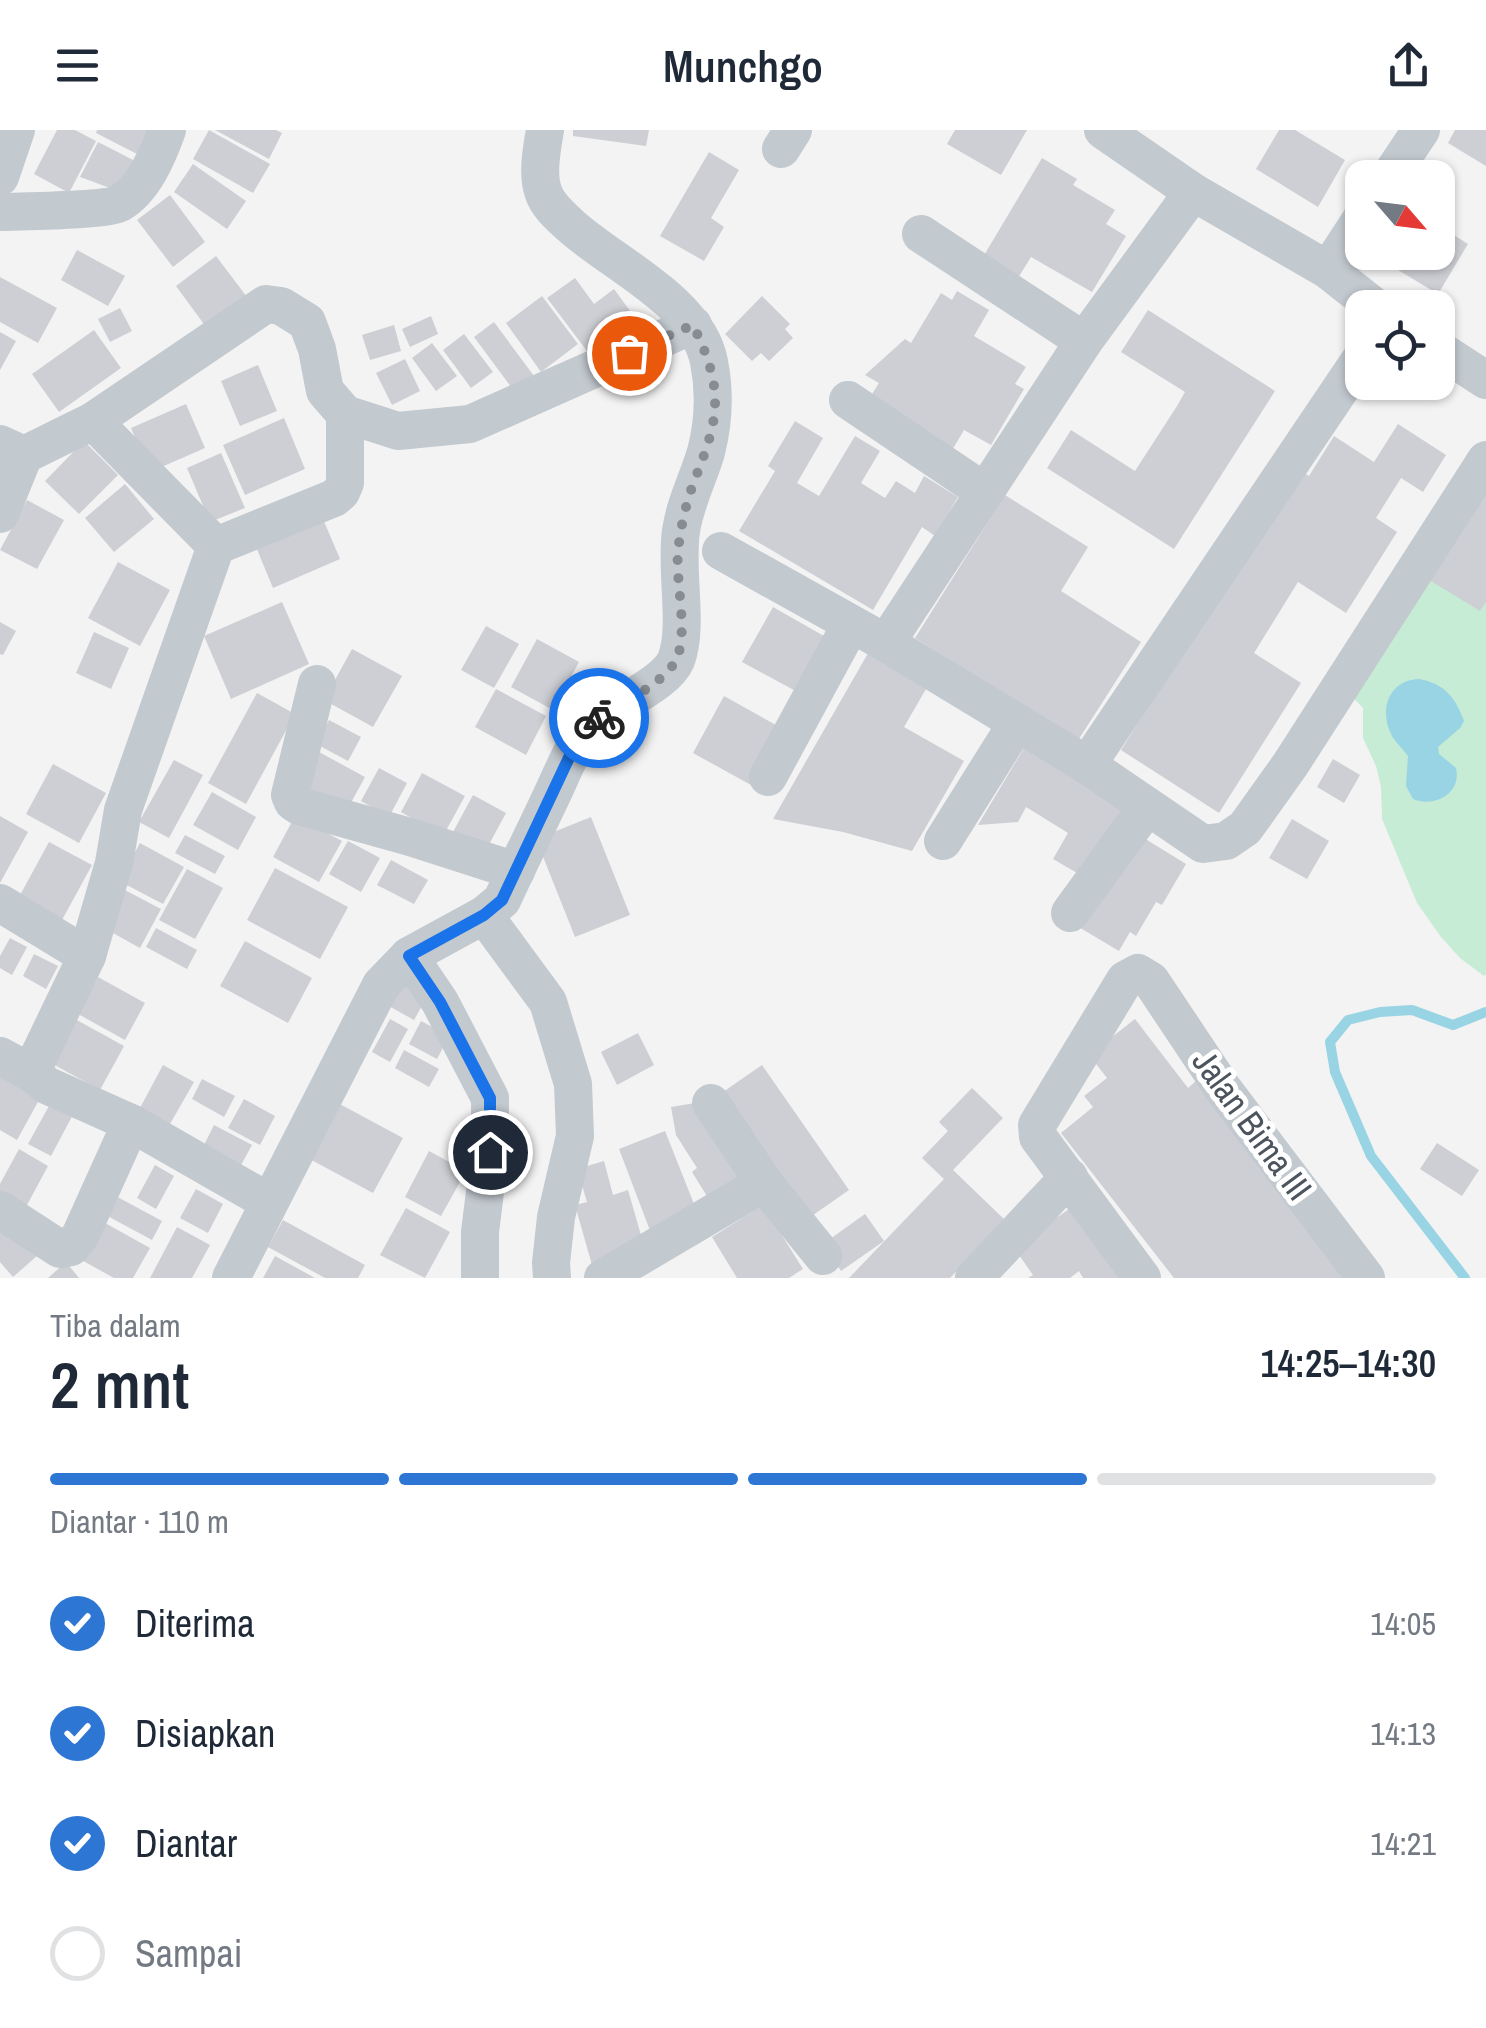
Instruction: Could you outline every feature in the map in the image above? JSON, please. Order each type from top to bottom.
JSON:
[{"type":"street","points":[[0,177],[16,130]]},
{"type":"street","points":[[0,212],[118,204],[138,187],[167,130]]},
{"type":"street","points":[[230,1278],[380,985],[409,956],[484,915],[502,900],[574,747],[600,717],[656,681],[675,663],[682,633],[678,556],[682,525],[706,452],[715,405],[708,356],[693,325],[665,297],[555,212],[542,190],[545,130]]},
{"type":"street","points":[[1103,130],[1142,141],[1192,192],[1328,270],[1353,290]]},
{"type":"street","points":[[1402,160],[1421,130]]},
{"type":"street","points":[[886,643],[1084,341],[1192,192]]},
{"type":"street","points":[[921,234],[1084,341]]},
{"type":"street","points":[[1328,270],[1345,244]]},
{"type":"street","points":[[0,514],[12,450],[93,421],[266,304],[281,306],[307,322],[325,391],[345,414],[398,431],[470,424],[693,325]]},
{"type":"street","points":[[1455,360],[1486,380]]},
{"type":"street","points":[[1087,766],[1345,382]]},
{"type":"street","points":[[848,400],[985,492]]},
{"type":"street","points":[[35,1075],[34,1064],[87,956],[114,864],[123,810],[216,546],[341,492],[345,483],[345,414]]},
{"type":"street","points":[[93,421],[216,546]]},
{"type":"street","points":[[721,550],[1018,723],[1203,844],[1226,841],[1244,828],[1301,749],[1486,460]]},
{"type":"street","points":[[768,777],[852,624]]},
{"type":"street","points":[[317,684],[290,795],[293,802],[516,870]]},
{"type":"street","points":[[943,841],[1018,723]]},
{"type":"street","points":[[1070,913],[1146,807]]},
{"type":"street","points":[[0,903],[87,956]]},
{"type":"street","points":[[484,915],[548,1002],[573,1084],[575,1136],[556,1217],[552,1278]]},
{"type":"street","points":[[409,956],[440,1002],[490,1098],[480,1278]]},
{"type":"street","name":"Jalan Bima III","points":[[1069,1178],[1038,1137],[1037,1125],[1125,980],[1138,973],[1151,981],[1223,1089],[1366,1278]]},
{"type":"street","points":[[0,1056],[46,1085],[132,1123],[270,1202]]},
{"type":"street","points":[[712,1102],[764,1183],[823,1256]]},
{"type":"street","points":[[0,1210],[60,1248],[71,1248],[132,1123]]},
{"type":"street","points":[[974,1278],[1069,1178],[1142,1278]]},
{"type":"street","points":[[603,1278],[764,1183]]},
{"type":"green space","points":[[1486,468],[1484,976],[1460,958],[1417,903],[1382,819],[1381,787],[1363,738],[1363,708],[1347,692]]},
{"type":"water","points":[[1419,679],[1448,693],[1464,721],[1438,747],[1439,754],[1456,768],[1455,785],[1445,796],[1430,801],[1413,799],[1406,786],[1408,756],[1392,736],[1386,716],[1394,691]]},
{"type":"building","points":[[57,130],[75,130],[96,141],[69,193],[34,174]]},
{"type":"building","points":[[149,130],[137,154],[96,133]]},
{"type":"building","points":[[209,130],[270,164],[253,193],[193,159]]},
{"type":"building","points":[[215,130],[276,130],[282,133],[269,159]]},
{"type":"building","points":[[573,130],[649,130],[646,146],[573,136]]},
{"type":"building","points":[[955,130],[1027,130],[1001,175],[947,144]]},
{"type":"building","points":[[1279,130],[1295,130],[1345,160],[1318,207],[1256,169]]},
{"type":"building","points":[[1455,130],[1486,130],[1486,166],[1448,143]]},
{"type":"building","points":[[98,142],[141,164],[118,191],[80,177]]},
{"type":"building","points":[[709,152],[739,170],[711,218],[724,227],[704,261],[660,236]]},
{"type":"building","points":[[1042,158],[1077,179],[1073,185],[1115,210],[1106,224],[1126,236],[1092,292],[1031,257],[1018,278],[983,257]]},
{"type":"building","points":[[193,164],[246,201],[227,229],[174,192]]},
{"type":"building","points":[[170,195],[205,242],[173,267],[137,220]]},
{"type":"building","points":[[1455,236],[1468,244],[1455,266]]},
{"type":"building","points":[[77,250],[125,276],[108,306],[61,280]]},
{"type":"building","points":[[216,256],[250,301],[209,331],[176,286]]},
{"type":"building","points":[[1398,270],[1452,270],[1440,290],[1431,290]]},
{"type":"building","points":[[0,277],[57,308],[38,343],[0,322]]},
{"type":"building","points":[[575,278],[594,304],[614,289],[641,326],[622,340],[614,331],[587,351],[547,298]]},
{"type":"building","points":[[957,291],[989,310],[974,336],[1026,367],[1015,384],[1024,389],[991,445],[964,430],[951,452],[867,402],[879,383],[865,375],[905,339],[911,343],[941,293],[952,300]]},
{"type":"building","points":[[542,296],[578,344],[541,372],[506,323]]},
{"type":"building","points":[[762,296],[790,324],[785,329],[793,338],[769,361],[761,353],[752,361],[725,334]]},
{"type":"building","points":[[120,308],[132,331],[110,342],[98,319]]},
{"type":"building","points":[[1148,310],[1275,391],[1174,549],[1047,468],[1071,430],[1135,471],[1177,406],[1185,392],[1121,352]]},
{"type":"building","points":[[431,316],[438,334],[410,347],[402,329]]},
{"type":"building","points":[[494,322],[534,376],[514,391],[474,337]]},
{"type":"building","points":[[394,325],[401,351],[370,360],[362,335]]},
{"type":"building","points":[[94,330],[121,368],[59,412],[32,374]]},
{"type":"building","points":[[0,332],[16,341],[0,370]]},
{"type":"building","points":[[464,334],[493,372],[471,388],[443,350]]},
{"type":"building","points":[[432,343],[457,376],[436,391],[412,358]]},
{"type":"building","points":[[405,359],[420,391],[392,405],[376,373]]},
{"type":"building","points":[[258,365],[277,411],[240,426],[221,381]]},
{"type":"building","points":[[186,404],[205,448],[150,472],[131,428]]},
{"type":"building","points":[[284,418],[305,469],[245,495],[223,445]]},
{"type":"building","points":[[795,421],[823,438],[797,483],[819,496],[855,436],[880,451],[861,483],[885,498],[896,481],[915,493],[924,476],[958,497],[935,536],[922,527],[873,610],[739,531],[775,471],[768,466]]},
{"type":"building","points":[[1398,424],[1446,455],[1423,492],[1401,478],[1376,518],[1397,532],[1346,613],[1298,582],[1254,653],[1301,683],[1219,813],[1121,750],[1299,470],[1309,476],[1334,436],[1374,462]]},
{"type":"building","points":[[84,441],[118,475],[79,514],[45,481]]},
{"type":"building","points":[[221,453],[245,508],[210,522],[187,468]]},
{"type":"building","points":[[125,484],[154,519],[114,552],[85,518]]},
{"type":"building","points":[[1486,494],[1486,602],[1480,611],[1426,578]]},
{"type":"building","points":[[1005,495],[1088,547],[1061,591],[1141,642],[1077,742],[915,638]]},
{"type":"building","points":[[27,500],[64,520],[37,569],[0,550]]},
{"type":"building","points":[[323,519],[340,559],[273,588],[256,547]]},
{"type":"building","points":[[118,562],[170,590],[140,646],[88,618]]},
{"type":"building","points":[[282,602],[309,664],[231,699],[204,636]]},
{"type":"building","points":[[773,607],[831,640],[801,694],[742,662]]},
{"type":"building","points":[[0,622],[16,631],[3,655],[0,654]]},
{"type":"building","points":[[486,626],[519,644],[494,688],[461,670]]},
{"type":"building","points":[[94,632],[129,648],[111,689],[76,673]]},
{"type":"building","points":[[537,639],[579,662],[553,710],[511,687]]},
{"type":"building","points":[[871,648],[930,682],[904,727],[964,761],[912,851],[843,832],[773,819]]},
{"type":"building","points":[[352,649],[402,676],[373,727],[324,700]]},
{"type":"building","points":[[496,689],[546,716],[526,755],[475,727]]},
{"type":"building","points":[[257,693],[295,714],[246,804],[208,783]]},
{"type":"building","points":[[724,696],[783,729],[751,785],[693,753]]},
{"type":"building","points":[[329,720],[361,737],[348,761],[316,744]]},
{"type":"building","points":[[1024,748],[1130,812],[1084,877],[1053,859],[1068,833],[1026,807],[1018,822],[978,825]]},
{"type":"building","points":[[319,752],[365,777],[346,812],[300,787]]},
{"type":"building","points":[[1333,759],[1360,775],[1344,803],[1317,787]]},
{"type":"building","points":[[174,760],[203,775],[169,838],[139,822]]},
{"type":"building","points":[[53,764],[106,793],[79,843],[26,814]]},
{"type":"building","points":[[379,768],[407,783],[389,817],[361,801]]},
{"type":"building","points":[[422,773],[465,796],[443,836],[401,812]]},
{"type":"building","points":[[212,792],[256,817],[238,850],[193,825]]},
{"type":"building","points":[[473,795],[506,813],[486,850],[453,832]]},
{"type":"building","points":[[0,816],[28,832],[0,883]]},
{"type":"building","points":[[295,816],[342,841],[319,882],[273,857]]},
{"type":"building","points":[[591,817],[630,915],[575,937],[536,839]]},
{"type":"building","points":[[1292,819],[1329,841],[1307,879],[1269,858]]},
{"type":"building","points":[[185,835],[225,856],[215,874],[175,853]]},
{"type":"building","points":[[1139,835],[1186,864],[1162,905],[1156,902],[1136,936],[1130,932],[1119,951],[1077,926]]},
{"type":"building","points":[[348,841],[380,858],[361,892],[329,874]]},
{"type":"building","points":[[49,842],[92,865],[62,920],[19,897]]},
{"type":"building","points":[[140,843],[184,867],[163,904],[119,881]]},
{"type":"building","points":[[391,860],[428,880],[414,904],[377,885]]},
{"type":"building","points":[[275,868],[348,907],[320,959],[247,920]]},
{"type":"building","points":[[187,869],[223,888],[195,939],[159,920]]},
{"type":"building","points":[[123,889],[161,909],[140,948],[102,927]]},
{"type":"building","points":[[156,928],[197,950],[187,969],[146,947]]},
{"type":"building","points":[[10,938],[27,947],[12,975],[0,968],[0,956]]},
{"type":"building","points":[[245,941],[312,978],[288,1023],[220,986]]},
{"type":"building","points":[[34,954],[58,966],[46,989],[23,976]]},
{"type":"building","points":[[98,977],[145,1003],[125,1040],[78,1014]]},
{"type":"building","points":[[400,979],[428,995],[414,1020],[387,1005]]},
{"type":"building","points":[[75,1019],[124,1046],[100,1090],[51,1063]]},
{"type":"building","points":[[390,1019],[408,1029],[390,1062],[372,1052]]},
{"type":"building","points":[[1135,1019],[1188,1088],[1196,1081],[1350,1278],[1174,1278],[1061,1133],[1093,1107],[1084,1096],[1107,1078],[1089,1055]]},
{"type":"building","points":[[421,1021],[449,1036],[437,1059],[409,1044]]},
{"type":"building","points":[[638,1033],[654,1065],[617,1085],[601,1052]]},
{"type":"building","points":[[404,1050],[439,1069],[429,1087],[395,1068]]},
{"type":"building","points":[[163,1065],[194,1082],[170,1124],[140,1108]]},
{"type":"building","points":[[762,1065],[849,1190],[806,1220],[720,1094]]},
{"type":"building","points":[[0,1076],[44,1091],[17,1140],[0,1130]]},
{"type":"building","points":[[202,1079],[235,1096],[224,1117],[192,1099]]},
{"type":"building","points":[[972,1088],[1003,1118],[953,1170],[1006,1221],[950,1278],[849,1278],[944,1179],[922,1158],[948,1131],[939,1122]]},
{"type":"building","points":[[55,1095],[77,1107],[51,1156],[28,1144]]},
{"type":"building","points":[[244,1099],[275,1116],[260,1145],[228,1128]]},
{"type":"building","points":[[334,1101],[403,1138],[373,1193],[304,1156]]},
{"type":"building","points":[[701,1102],[749,1186],[715,1209],[692,1172],[697,1168],[676,1135],[671,1107]]},
{"type":"building","points":[[214,1125],[252,1145],[241,1165],[204,1145]]},
{"type":"building","points":[[665,1131],[698,1214],[651,1233],[619,1149]]},
{"type":"building","points":[[1437,1143],[1479,1170],[1462,1196],[1420,1169]]},
{"type":"building","points":[[19,1149],[48,1166],[20,1218],[0,1207],[0,1184]]},
{"type":"building","points":[[429,1151],[466,1171],[441,1216],[405,1197]]},
{"type":"building","points":[[604,1161],[613,1195],[628,1190],[645,1249],[592,1265],[575,1205],[587,1202],[577,1169]]},
{"type":"building","points":[[155,1165],[174,1176],[156,1209],[137,1198]]},
{"type":"building","points":[[196,1189],[223,1204],[208,1233],[180,1218]]},
{"type":"building","points":[[112,1194],[162,1221],[152,1240],[102,1213]]},
{"type":"building","points":[[763,1205],[803,1269],[789,1278],[737,1278],[712,1237]]},
{"type":"building","points":[[406,1208],[450,1232],[425,1278],[380,1255]]},
{"type":"building","points":[[1069,1209],[1110,1266],[1118,1260],[1131,1278],[1083,1278],[1079,1271],[1070,1278],[1028,1278],[1033,1275],[1014,1248]]},
{"type":"building","points":[[865,1214],[884,1241],[841,1271],[823,1244]]},
{"type":"building","points":[[96,1218],[150,1248],[133,1278],[114,1278],[76,1257]]},
{"type":"building","points":[[283,1220],[365,1265],[358,1278],[325,1278],[268,1247]]},
{"type":"building","points":[[177,1227],[210,1245],[192,1278],[150,1278]]},
{"type":"building","points":[[0,1229],[38,1255],[13,1277],[0,1262]]},
{"type":"building","points":[[275,1256],[315,1278],[263,1278]]},
{"type":"building","points":[[66,1262],[79,1278],[48,1278]]},
{"type":"waterway","points":[[1465,1278],[1371,1156],[1335,1072],[1330,1042],[1348,1020],[1380,1012],[1412,1010],[1453,1025],[1486,1012]]},
{"type":"way so far","points":[[599,718],[656,681],[675,663],[682,633],[678,556],[682,525],[706,452],[715,405],[708,356],[693,325],[629,353]]},
{"type":"route","points":[[490,1152],[490,1098],[440,1002],[409,956],[484,915],[502,900],[574,747],[599,718]]}]
